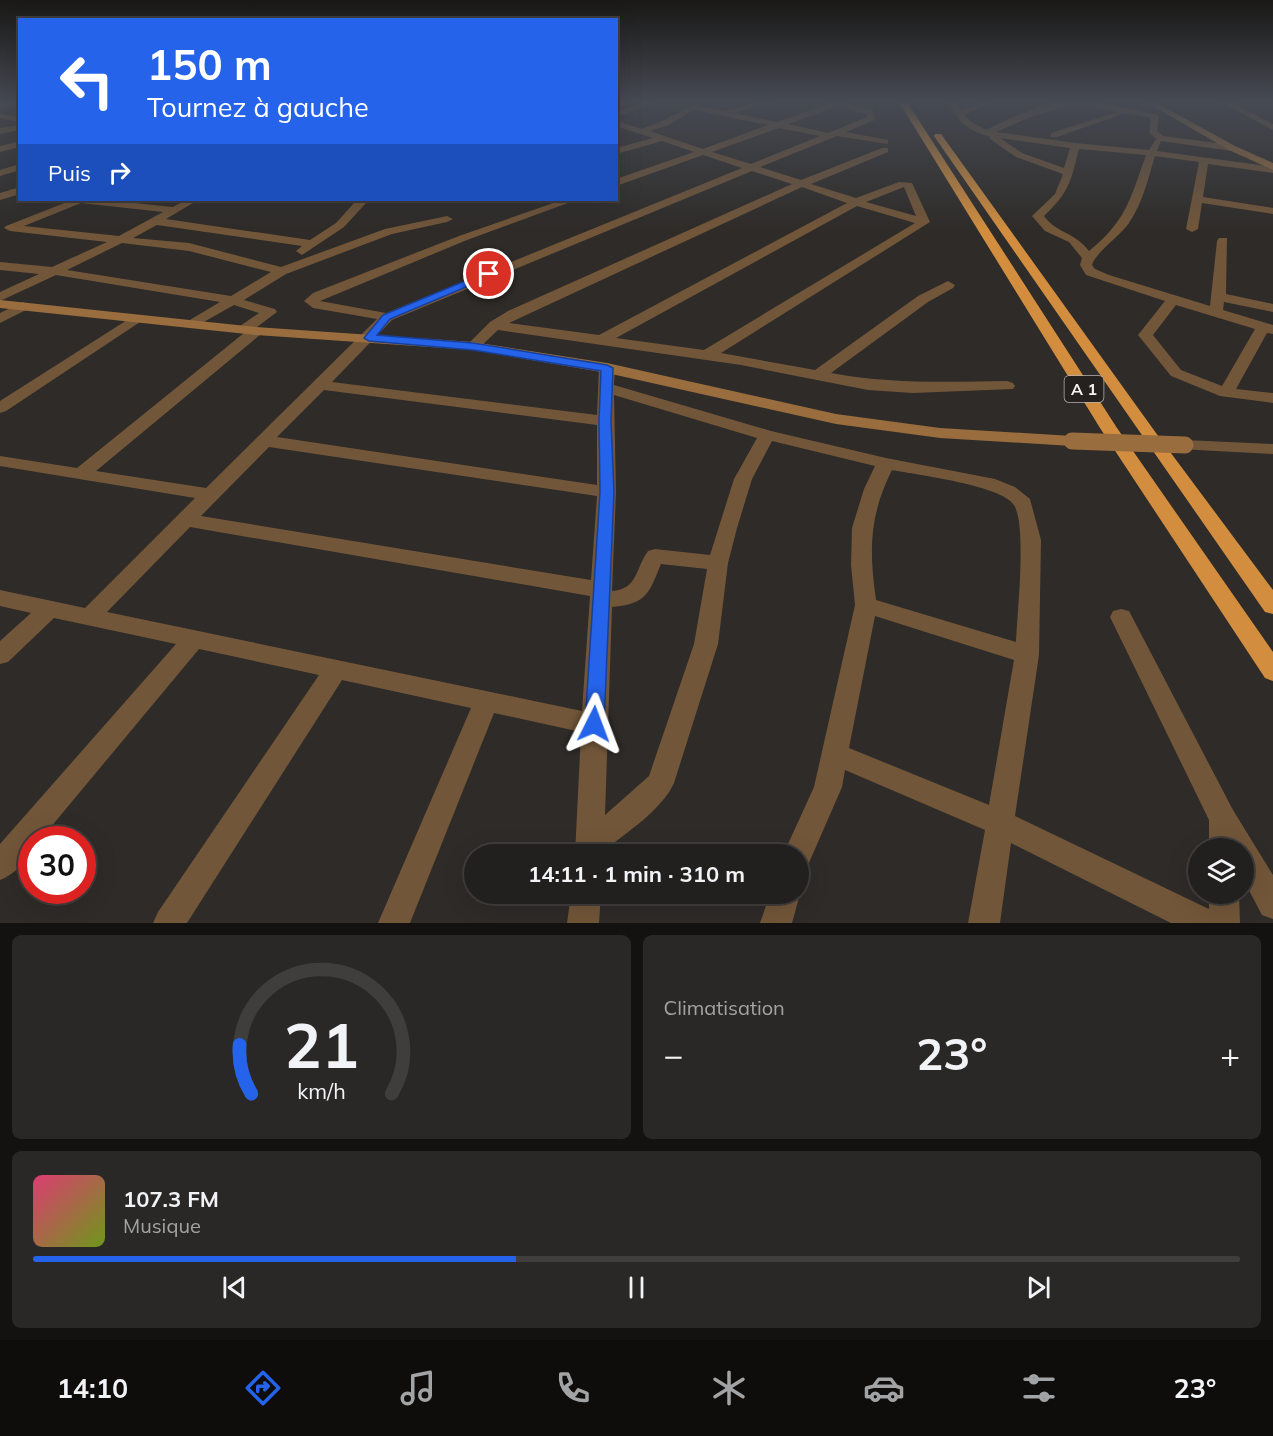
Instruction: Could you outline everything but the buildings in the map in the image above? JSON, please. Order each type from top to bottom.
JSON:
[{"type":"highway","name":"A 1","points":[[930,145],[1109,428],[1273,672]]},
{"type":"highway","name":"A 1","points":[[945,145],[1150,437],[1273,606]]},
{"type":"street","points":[[2,152],[18,145]]},
{"type":"street","points":[[618,151],[640,145]]},
{"type":"street","points":[[686,145],[856,202],[924,222]]},
{"type":"street","points":[[618,182],[720,145]]},
{"type":"street","points":[[89,617],[369,338],[387,317],[808,145]]},
{"type":"street","points":[[473,346],[495,325],[513,314],[885,146],[881,145]]},
{"type":"street","points":[[1005,145],[1019,155],[1068,173]]},
{"type":"street","points":[[1069,145],[1152,153],[1273,169]]},
{"type":"street","points":[[1156,145],[1134,205],[1112,239],[1088,258],[1086,265],[1090,272],[1173,300],[1268,328],[1226,393]]},
{"type":"street","points":[[1211,145],[1232,148]]},
{"type":"street","points":[[1227,145],[1273,169]]},
{"type":"street","points":[[1075,146],[1059,196],[1038,216],[1049,230],[1071,239],[1088,258]]},
{"type":"street","points":[[2,152],[18,156]]},
{"type":"street","points":[[1192,229],[1204,160]]},
{"type":"street","points":[[0,173],[18,168]]},
{"type":"street","points":[[599,341],[856,202],[906,184],[924,222]]},
{"type":"street","points":[[0,197],[18,191]]},
{"type":"street","points":[[1197,199],[1273,211]]},
{"type":"street","points":[[5,230],[77,201]]},
{"type":"street","points":[[88,201],[174,210]]},
{"type":"street","points":[[0,297],[122,239],[191,201]]},
{"type":"street","points":[[193,324],[278,270],[340,225],[362,201]]},
{"type":"street","points":[[438,201],[447,219],[463,238]]},
{"type":"street","points":[[387,317],[318,305],[311,301],[318,296],[463,238],[568,201]]},
{"type":"street","points":[[5,230],[122,239],[189,247],[278,270],[389,231],[447,219]]},
{"type":"street","points":[[155,221],[313,244]]},
{"type":"street","points":[[705,356],[924,222]]},
{"type":"street","points":[[1215,313],[1219,297],[1222,241]]},
{"type":"street","points":[[0,266],[52,271],[231,300],[270,312],[81,474]]},
{"type":"street","points":[[818,375],[923,299],[948,285]]},
{"type":"street","points":[[1219,297],[1273,308]]},
{"type":"street","points":[[1173,300],[1145,335],[1176,373],[1226,393],[1273,398]]},
{"type":"street","points":[[0,304],[250,330],[473,346],[607,378],[888,428],[1072,441],[1273,449]]},
{"type":"street","points":[[0,319],[23,306]]},
{"type":"street","points":[[0,408],[135,319]]},
{"type":"street","points":[[495,325],[741,360],[868,385],[913,388],[1007,386]]},
{"type":"street","points":[[591,844],[594,724],[607,492],[605,421],[607,378]]},
{"type":"street","points":[[607,378],[767,435],[886,464],[988,483],[1008,491],[1023,503],[1031,540],[1027,655],[984,923]]},
{"type":"street","points":[[322,385],[605,421]]},
{"type":"street","points":[[595,844],[660,783],[706,644],[718,563],[743,479],[767,435]]},
{"type":"street","points":[[266,441],[607,492]]},
{"type":"street","points":[[0,461],[212,495]]},
{"type":"street","points":[[803,844],[828,786],[866,605],[861,565],[862,528],[873,489],[886,464]]},
{"type":"street","points":[[187,520],[602,595],[630,596],[640,590],[648,563],[655,556],[718,563]]},
{"type":"street","points":[[0,598],[335,671],[594,724]]},
{"type":"street","points":[[866,605],[1027,655]]},
{"type":"street","points":[[0,655],[50,609]]},
{"type":"street","points":[[1121,617],[1234,838]]},
{"type":"street","points":[[0,866],[194,639]]},
{"type":"street","points":[[169,923],[335,671]]},
{"type":"street","points":[[394,923],[486,701]]},
{"type":"street","points":[[835,754],[1000,823],[1204,923]]},
{"type":"street","points":[[1223,819],[1223,838]]},
{"type":"street","points":[[1254,871],[1273,904]]},
{"type":"street","points":[[583,923],[585,904]]},
{"type":"street","points":[[776,923],[782,904]]},
{"type":"street","points":[[1224,904],[1224,923]]},
{"type":"route","points":[[489,274],[387,317],[369,338],[473,346],[607,368],[605,421],[607,492],[594,724]]}]
